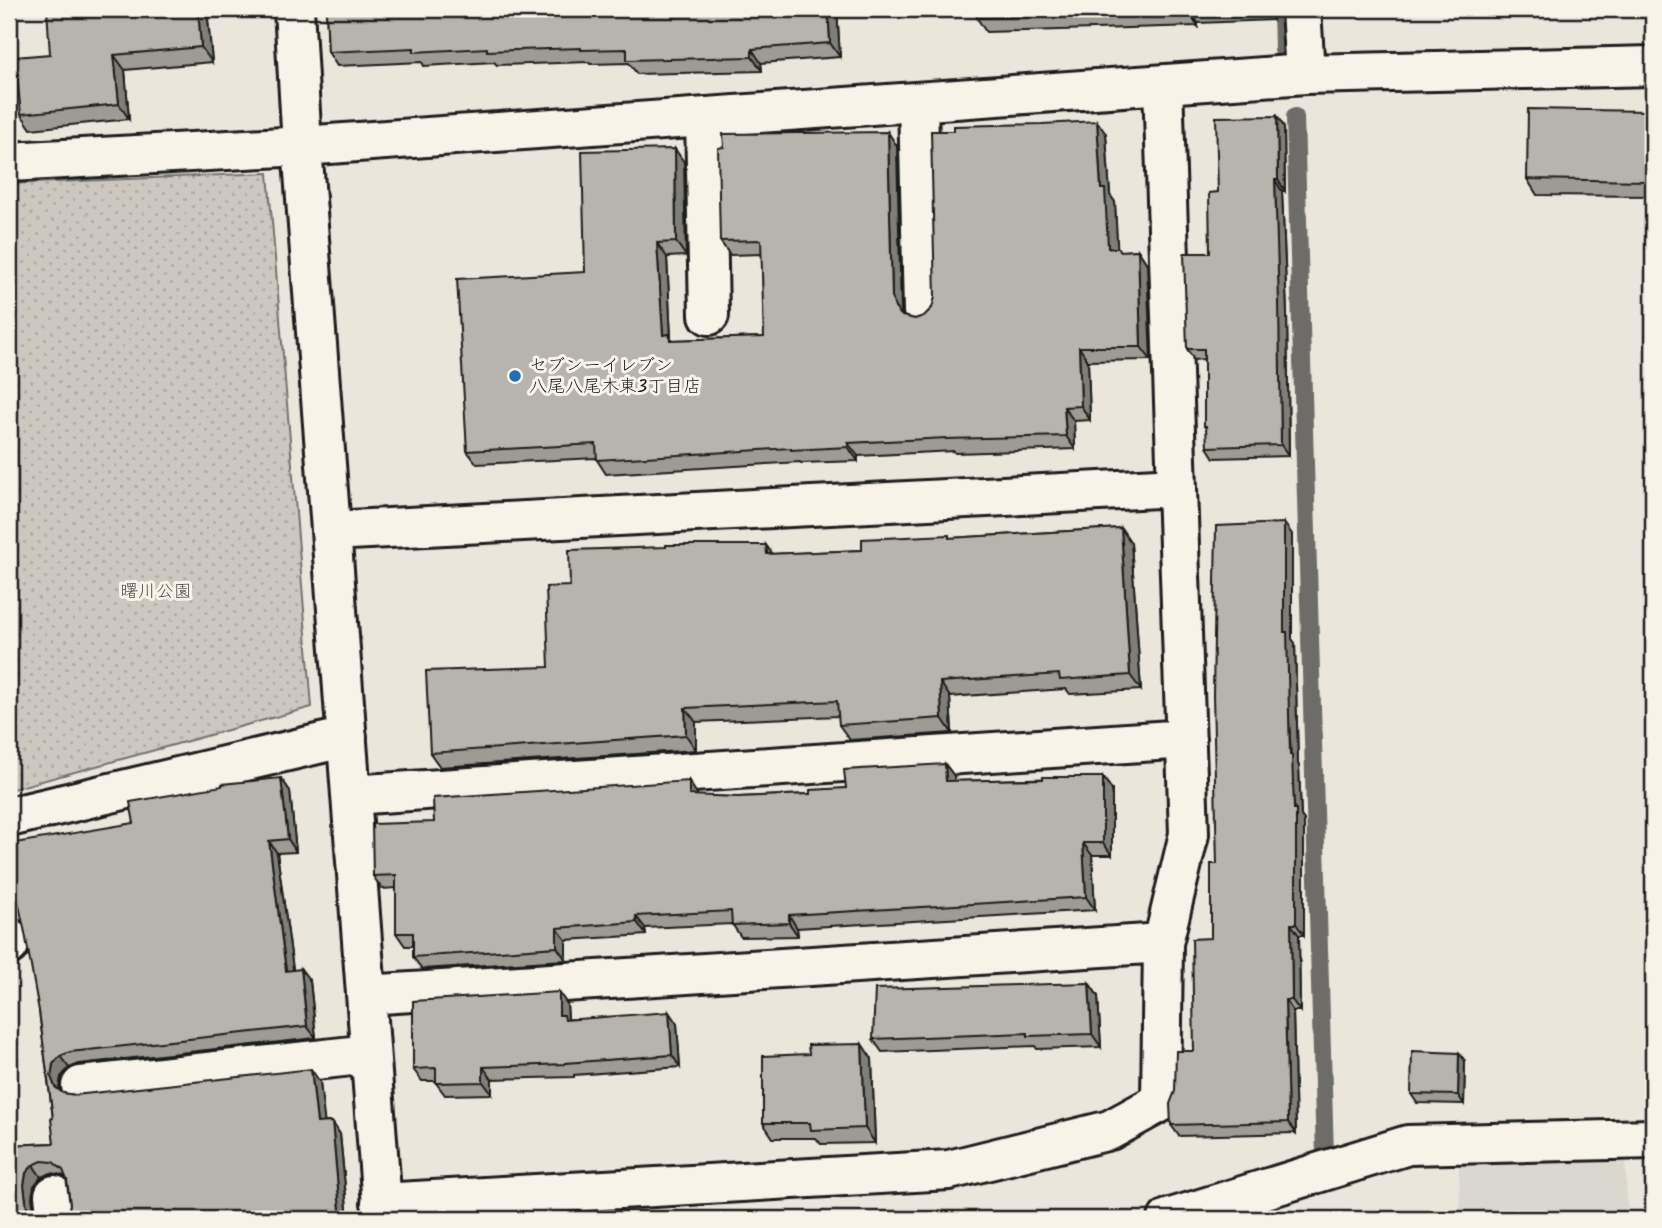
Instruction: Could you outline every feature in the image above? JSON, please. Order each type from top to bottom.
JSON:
[{"type":"street","points":[[294,9],[382,1211],[949,1170],[1110,1130],[1161,1102],[1163,943],[1189,834],[1163,85]]},
{"type":"street","points":[[1301,9],[1305,74]]},
{"type":"street","points":[[9,162],[302,146],[1305,74],[1653,66]]},
{"type":"street","points":[[918,102],[923,311]]},
{"type":"street","points":[[705,117],[709,315]]},
{"type":"street","points":[[331,531],[1177,487]]},
{"type":"street","points":[[9,817],[347,737]]},
{"type":"street","points":[[351,795],[1186,739]]},
{"type":"street","points":[[9,937],[9,945]]},
{"type":"street","points":[[366,995],[1163,943]]},
{"type":"street","points":[[81,1086],[370,1054]]},
{"type":"street","points":[[1168,1219],[1408,1145],[1653,1139]]},
{"type":"shaded area","points":[[1459,1161],[1625,1162],[1628,1219],[1460,1219]]},
{"type":"green space","name":"曙川公園","points":[[268,173],[312,707],[9,790],[9,184]]},
{"type":"building","points":[[47,9],[198,9],[201,47],[114,55],[119,104],[21,114],[15,57],[50,54]]},
{"type":"building","points":[[326,9],[828,9],[830,43],[752,49],[752,57],[627,60],[627,49],[487,51],[487,48],[414,52],[414,48],[328,52]]},
{"type":"building","points":[[976,9],[1189,9],[1189,12],[977,18]]},
{"type":"building","points":[[1528,109],[1648,111],[1650,181],[1527,179]]},
{"type":"building","points":[[1277,116],[1278,180],[1275,180],[1281,445],[1207,447],[1204,426],[1204,349],[1187,349],[1184,253],[1210,253],[1209,193],[1218,192],[1216,117]]},
{"type":"building","points":[[1097,121],[1101,189],[1105,189],[1108,248],[1119,248],[1120,251],[1138,250],[1141,347],[1079,347],[1081,406],[1064,407],[1066,436],[848,443],[848,447],[597,460],[596,444],[467,451],[457,279],[585,272],[582,151],[675,149],[676,242],[657,243],[663,335],[669,334],[670,340],[764,337],[761,240],[720,241],[718,148],[724,147],[723,134],[888,132],[892,298],[895,308],[902,316],[915,319],[924,316],[932,308],[935,297],[931,131],[954,131],[954,126]]},
{"type":"building","points":[[1284,523],[1284,632],[1287,632],[1290,755],[1296,809],[1296,924],[1291,924],[1292,1000],[1285,1000],[1288,1122],[1171,1125],[1170,1104],[1175,1091],[1176,1051],[1194,1051],[1192,939],[1211,938],[1211,864],[1217,864],[1213,695],[1216,526]]},
{"type":"building","points":[[1121,528],[1130,675],[1060,680],[1059,674],[940,682],[942,718],[839,725],[837,701],[685,708],[686,735],[430,753],[426,671],[549,667],[546,587],[570,586],[569,550],[666,545],[766,545],[767,554],[862,550],[862,539],[949,535],[949,538]]},
{"type":"building","points":[[945,764],[946,781],[1103,777],[1103,843],[1083,843],[1086,897],[789,915],[789,923],[732,925],[731,911],[636,916],[637,922],[557,928],[557,947],[413,957],[413,933],[396,933],[396,875],[373,876],[372,824],[434,822],[433,798],[689,781],[689,795],[738,797],[810,794],[810,790],[846,788],[844,770]]},
{"type":"building","points":[[281,778],[288,839],[269,841],[286,971],[301,969],[307,1026],[70,1052],[60,1056],[53,1064],[51,1077],[55,1087],[63,1093],[75,1095],[311,1069],[317,1123],[332,1122],[339,1219],[65,1219],[70,1204],[67,1180],[63,1170],[53,1162],[42,1161],[33,1165],[26,1173],[24,1185],[31,1219],[9,1219],[9,1145],[54,1143],[39,1011],[9,860],[9,844],[134,823],[130,802],[222,784]]},
{"type":"building","points":[[1089,983],[1092,1034],[1028,1036],[1028,1033],[873,1039],[875,989]]},
{"type":"building","points":[[559,992],[559,1015],[564,1015],[565,1020],[669,1012],[672,1055],[565,1064],[483,1067],[483,1082],[436,1083],[436,1068],[413,1069],[413,1001]]},
{"type":"building","points":[[862,1044],[865,1128],[811,1130],[810,1123],[763,1123],[763,1056],[809,1054],[808,1045]]},
{"type":"building","points":[[1412,1051],[1459,1053],[1458,1095],[1411,1094]]},
{"type":"waterway","points":[[1282,9],[1283,50]]},
{"type":"waterway","points":[[1295,117],[1325,1156]]},
{"type":"place","name":"セブンーイレブン 八尾八尾木東3丁目店","points":[[515,376]]}]
